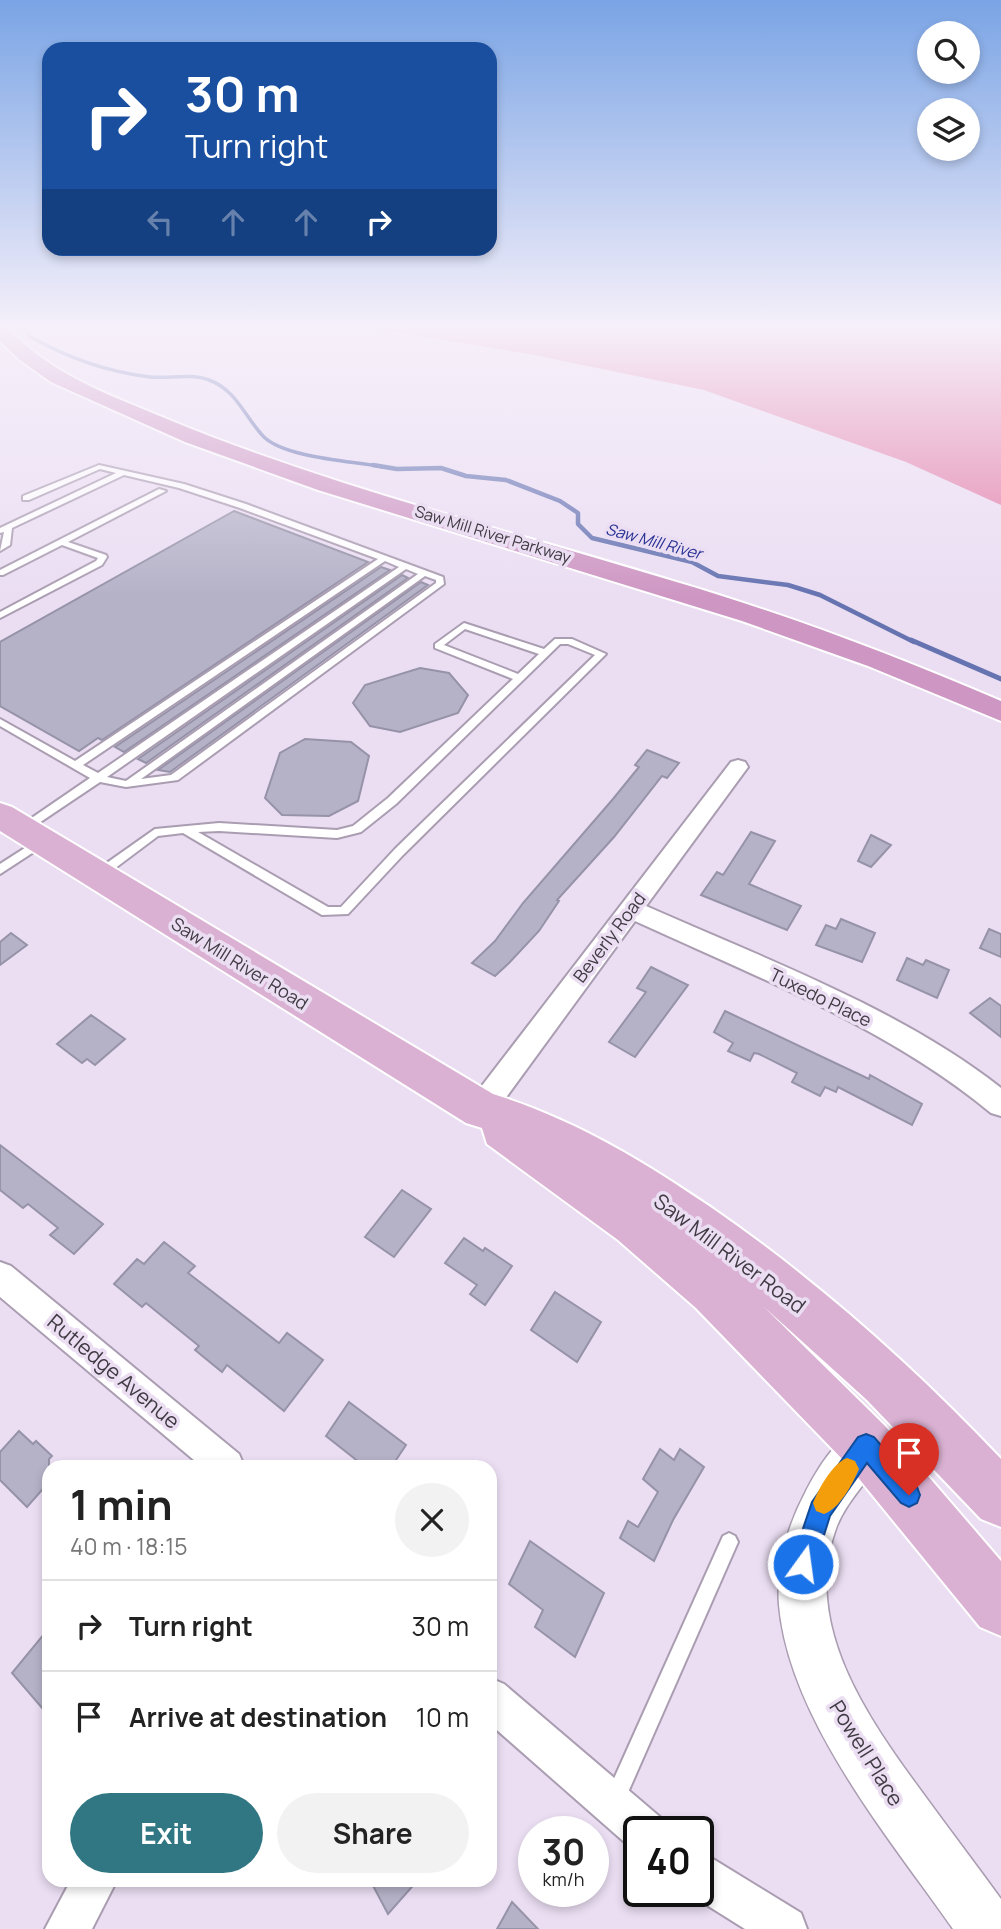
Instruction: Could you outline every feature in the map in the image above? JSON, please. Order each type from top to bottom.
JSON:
[{"type":"highway","name":"Saw Mill River Parkway","points":[[121,416],[183,444],[280,478],[760,629],[892,678],[1001,726]]},
{"type":"highway","name":"Saw Mill River Parkway","points":[[144,416],[194,438],[327,484],[742,611],[875,659],[1001,712]]},
{"type":"main road","name":"Saw Mill River Road","points":[[22,829],[481,1109],[518,1142],[596,1195],[674,1256],[713,1290],[866,1445],[1001,1606]]},
{"type":"main road","name":"Saw Mill River Road","points":[[481,1109],[538,1129],[573,1145],[696,1223],[782,1289],[919,1412]]},
{"type":"main road","points":[[919,1412],[1001,1486]]},
{"type":"main road","points":[[919,1412],[1001,1499]]},
{"type":"street","name":"Beverly Road","points":[[481,1109],[738,767]]},
{"type":"street","name":"Tuxedo Place","points":[[630,909],[831,1000],[933,1052],[1001,1104]]},
{"type":"street","name":"Rutledge Avenue","points":[[0,1277],[220,1460]]},
{"type":"street","name":"Powell Place","points":[[866,1445],[833,1489],[813,1527],[803,1564],[809,1636],[831,1698],[851,1735],[988,1929]]},
{"type":"street","points":[[497,1704],[625,1816]]},
{"type":"street","points":[[714,1884],[785,1929]]},
{"type":"street","points":[[67,1929],[91,1887]]},
{"type":"lane","points":[[0,722],[98,778],[126,784],[174,778],[440,584],[440,579],[425,573],[243,506],[181,486],[99,467],[26,498]]},
{"type":"lane","points":[[0,550],[6,545],[4,529],[123,473]]},
{"type":"lane","points":[[0,573],[162,491]]},
{"type":"lane","points":[[0,615],[99,563],[103,557],[61,542]]},
{"type":"lane","points":[[80,560],[95,552]]},
{"type":"lane","points":[[76,765],[384,558]]},
{"type":"lane","points":[[0,870],[22,829],[405,566]]},
{"type":"lane","points":[[126,784],[425,573]]},
{"type":"lane","points":[[520,678],[438,646],[464,626],[546,653]]},
{"type":"lane","points":[[98,875],[155,834],[186,830],[219,827],[337,834],[357,829],[392,801],[558,641],[569,641],[601,654],[399,852],[344,911],[326,912],[186,830]]},
{"type":"lane","points":[[612,1806],[729,1542]]},
{"type":"shaded area","points":[[777,416],[1001,416],[1001,505],[906,462]]},
{"type":"building","points":[[234,511],[368,562],[102,740],[98,738],[79,751],[0,706],[0,642]]},
{"type":"building","points":[[381,567],[390,570],[124,752],[115,747]]},
{"type":"building","points":[[402,575],[408,578],[146,763],[138,759]]},
{"type":"building","points":[[421,582],[428,585],[170,772],[158,770]]},
{"type":"building","points":[[420,668],[449,673],[468,695],[458,713],[400,732],[370,726],[353,703],[365,685]]},
{"type":"building","points":[[305,739],[351,742],[369,756],[358,801],[329,816],[282,815],[265,798],[280,753]]},
{"type":"building","points":[[647,750],[679,763],[667,778],[662,776],[614,837],[557,900],[559,901],[539,931],[509,963],[495,976],[472,963],[495,941],[523,903],[613,799],[639,767],[635,765]]},
{"type":"building","points":[[751,832],[775,841],[749,884],[801,906],[787,930],[701,895],[717,872],[723,875]]},
{"type":"building","points":[[871,835],[891,845],[871,867],[858,861]]},
{"type":"building","points":[[841,919],[875,933],[862,962],[816,945],[826,925],[836,929]]},
{"type":"building","points":[[989,929],[1001,934],[1001,957],[980,948]]},
{"type":"building","points":[[11,933],[27,945],[0,965],[0,942]]},
{"type":"building","points":[[907,958],[923,965],[926,960],[949,970],[937,998],[897,980]]},
{"type":"building","points":[[651,967],[688,985],[635,1057],[609,1042],[646,992],[637,988]]},
{"type":"building","points":[[990,998],[1001,1006],[1001,1037],[970,1013]]},
{"type":"building","points":[[725,1011],[869,1079],[870,1075],[922,1104],[912,1125],[838,1087],[836,1092],[825,1087],[820,1096],[792,1082],[797,1073],[759,1054],[754,1053],[750,1061],[728,1051],[733,1043],[714,1032]]},
{"type":"building","points":[[91,1015],[125,1039],[95,1065],[87,1059],[82,1063],[57,1044]]},
{"type":"building","points":[[0,1145],[103,1224],[74,1254],[50,1235],[58,1228],[28,1204],[23,1208],[0,1190]]},
{"type":"building","points":[[402,1190],[431,1209],[394,1257],[365,1237]]},
{"type":"building","points":[[464,1238],[512,1266],[485,1305],[470,1294],[477,1285],[445,1263]]},
{"type":"building","points":[[164,1242],[195,1266],[188,1273],[279,1343],[287,1333],[323,1360],[284,1411],[227,1365],[222,1372],[195,1350],[199,1346],[146,1303],[142,1307],[114,1284],[137,1259],[144,1264]]},
{"type":"building","points":[[555,1292],[601,1322],[577,1362],[531,1330]]},
{"type":"building","points":[[349,1402],[406,1445],[396,1460],[356,1460],[326,1436]]},
{"type":"building","points":[[19,1431],[33,1444],[36,1441],[52,1456],[49,1460],[42,1460],[42,1490],[27,1507],[0,1480],[0,1452]]},
{"type":"building","points":[[660,1449],[674,1460],[680,1449],[704,1467],[673,1520],[654,1561],[620,1538],[628,1521],[638,1527],[658,1492],[643,1479]]},
{"type":"building","points":[[530,1541],[604,1593],[575,1657],[535,1627],[543,1610],[509,1584]]},
{"type":"building","points":[[42,1637],[42,1708],[12,1673]]},
{"type":"building","points":[[374,1887],[412,1887],[388,1914]]},
{"type":"building","points":[[512,1902],[538,1929],[497,1929]]},
{"type":"waterway","name":"Saw Mill River","points":[[247,416],[264,437],[288,450],[320,458],[383,467]]},
{"type":"waterway","name":"Saw Mill River","points":[[373,465],[397,469],[441,468],[466,476],[506,480],[560,501],[578,513],[578,524],[592,538],[692,562],[718,576],[788,585],[820,595],[914,642]]},
{"type":"waterway","name":"Saw Mill River","points":[[911,640],[1001,679]]},
{"type":"slow traffic","points":[[824,1503],[847,1469]]},
{"type":"route","points":[[803,1564],[820,1510],[866,1445],[909,1495]]}]
